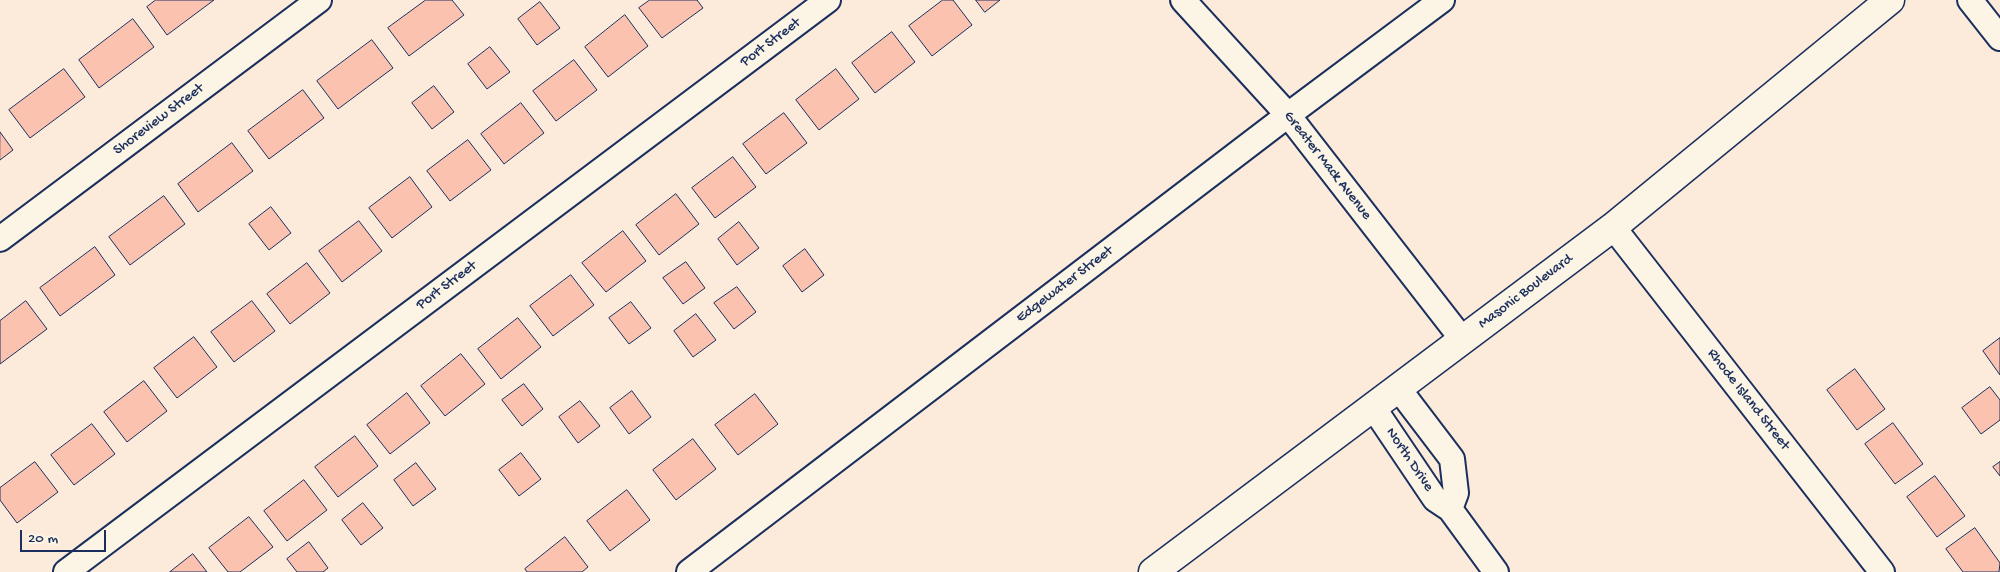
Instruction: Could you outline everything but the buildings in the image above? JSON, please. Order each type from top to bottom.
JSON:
[{"type":"street","name":"Shoreview Street","points":[[0,239],[319,0]]},
{"type":"street","name":"Port Street","points":[[66,572],[828,0]]},
{"type":"street","name":"Greater Mack Avenue","points":[[1183,0],[1288,115],[1462,339]]},
{"type":"street","name":"Edgewater Street","points":[[689,572],[1288,115],[1442,0]]},
{"type":"street","name":"Masonic Boulevard","points":[[1153,572],[1613,227],[1890,0]]},
{"type":"street","points":[[1970,0],[2000,38]]},
{"type":"street","name":"Rhode Island Street","points":[[1613,227],[1882,572]]},
{"type":"street","name":"North Drive","points":[[1398,388],[1452,460],[1456,493],[1450,509]]},
{"type":"street","name":"North Drive","points":[[1373,407],[1435,499],[1450,509],[1496,572]]}]
